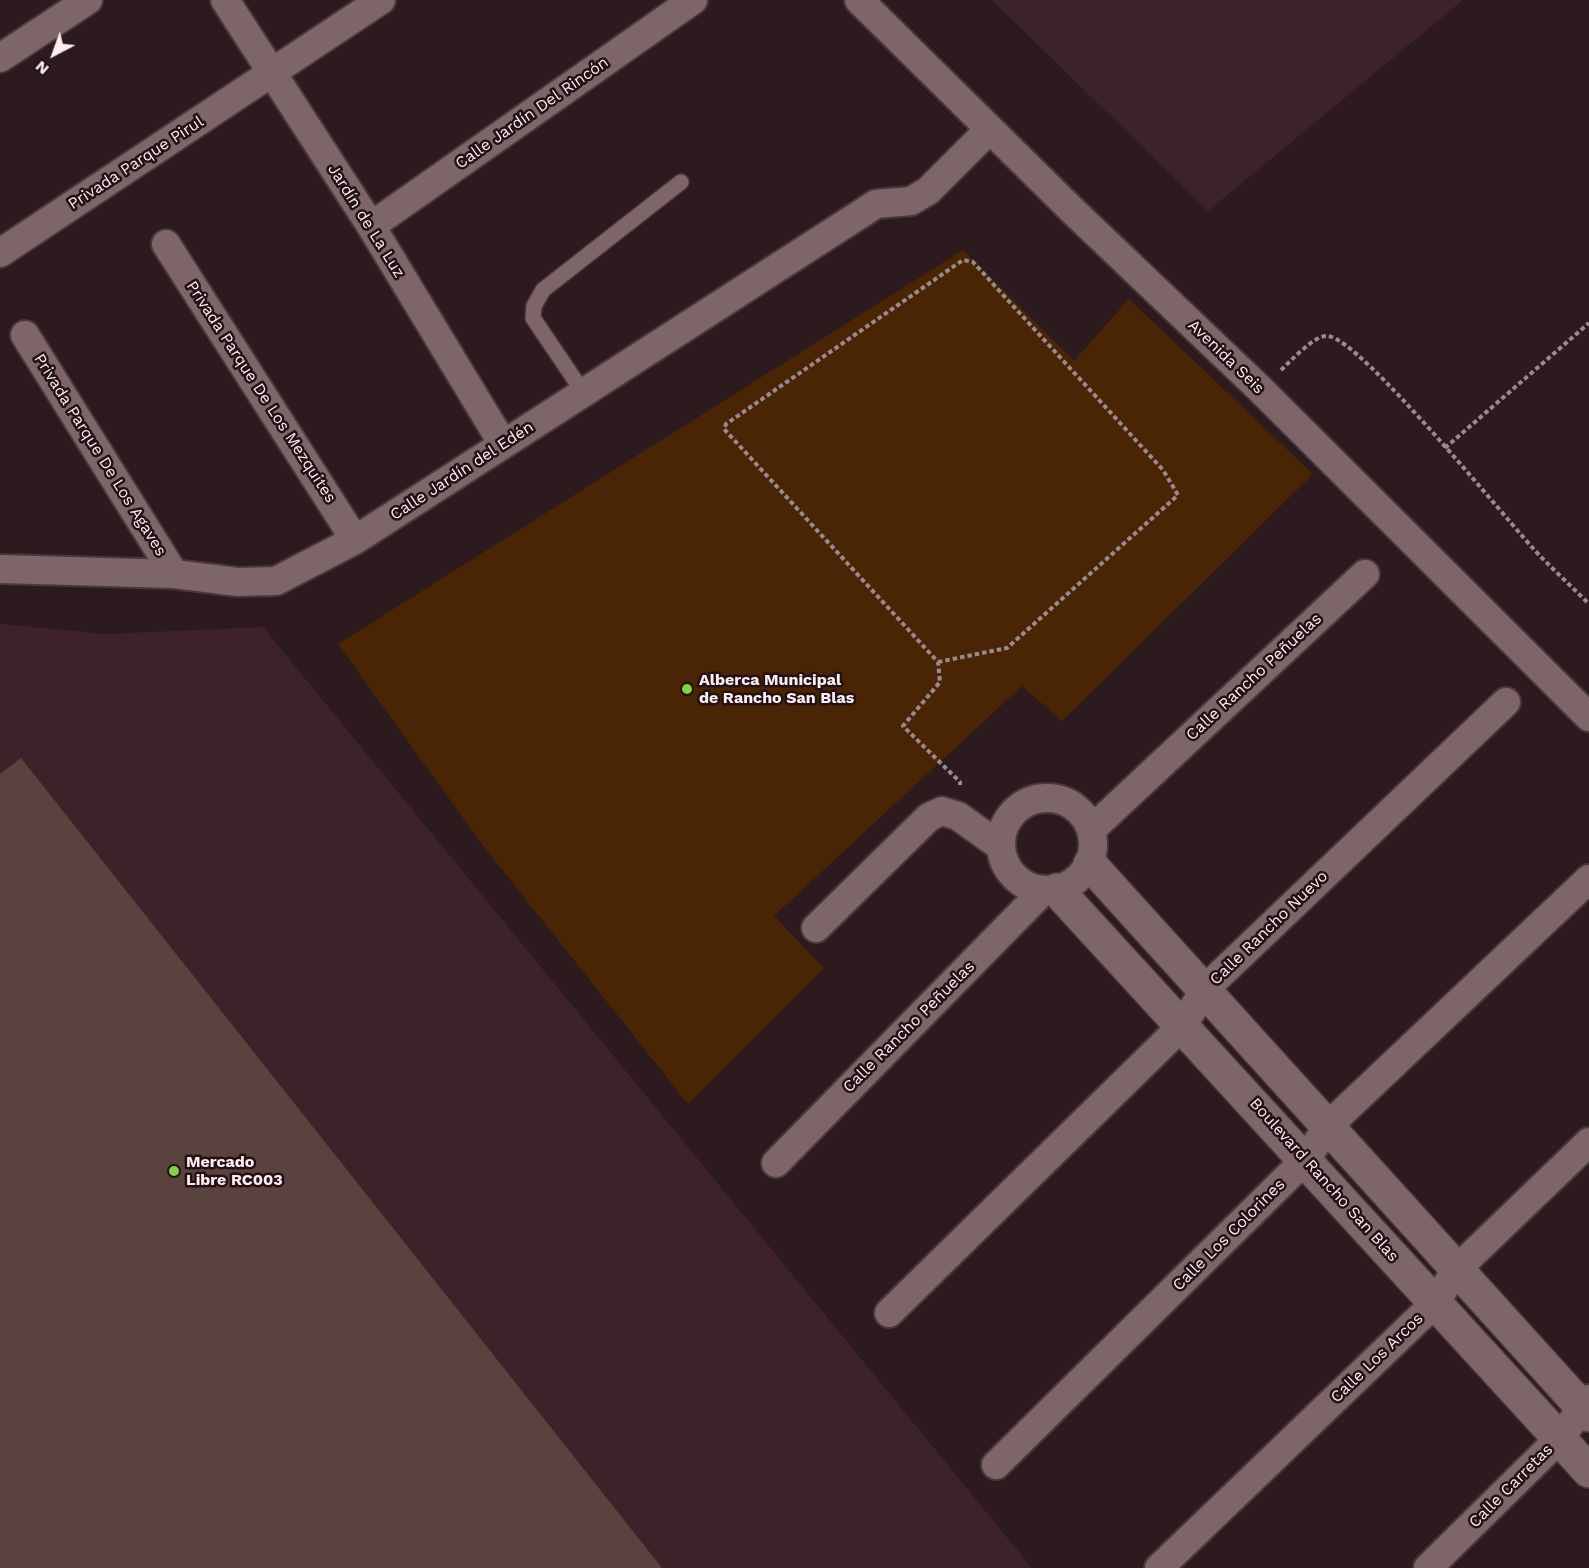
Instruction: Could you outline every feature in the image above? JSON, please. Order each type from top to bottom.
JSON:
[{"type":"street","points":[[0,58],[88,0]]},
{"type":"street","name":"Jardín de La Luz","points":[[225,0],[371,226],[503,444]]},
{"type":"street","name":"Privada Parque Pirul","points":[[0,253],[381,0]]},
{"type":"street","name":"Calle Jardín Del Rincón","points":[[371,226],[693,0]]},
{"type":"street","name":"Avenida Seis","points":[[859,0],[989,130],[1260,389],[1589,717]]},
{"type":"street","name":"Calle Jardín del Edén","points":[[0,569],[174,574],[238,582],[276,581],[355,540],[876,204],[911,201],[928,191],[989,130]]},
{"type":"street","name":"Privada Parque De Los Mezquites","points":[[166,244],[355,540]]},
{"type":"street","name":"Privada Parque De Los Agaves","points":[[26,335],[174,574]]},
{"type":"street","name":"Calle Rancho Peñuelas","points":[[1091,830],[1365,574]]},
{"type":"street","name":"Calle Rancho Nuevo","points":[[889,1313],[1183,1025],[1205,989],[1506,702]]},
{"type":"street","points":[[1039,798],[1061,799],[1080,811],[1091,830],[1094,847],[1090,864],[1076,880],[1050,890],[1022,884],[1006,867],[1000,846],[1004,824],[1018,807],[1039,798]]},
{"type":"street","points":[[816,928],[929,817],[942,811],[958,816],[1000,846]]},
{"type":"street","points":[[1090,864],[1456,1270],[1586,1407]]},
{"type":"street","name":"Calle Los Colorines","points":[[996,1465],[1306,1159],[1328,1126],[1589,879]]},
{"type":"street","name":"Calle Rancho Peñuelas","points":[[776,1163],[1050,890]]},
{"type":"street","name":"Boulevard Rancho San Blas","points":[[1050,890],[1183,1025],[1589,1471]]},
{"type":"street","name":"Calle Los Arcos","points":[[1159,1568],[1435,1303],[1456,1270],[1589,1142]]},
{"type":"street","name":"Calle Carretas","points":[[1428,1568],[1559,1439],[1586,1407]]},
{"type":"lane","points":[[583,393],[533,318],[534,306],[543,290],[681,182]]},
{"type":"path","points":[[938,662],[1007,648],[1178,495],[1163,470],[1147,452],[973,262],[963,260],[726,424],[724,429],[938,662],[940,681],[903,726],[960,782],[958,816]]},
{"type":"path","points":[[1445,448],[1589,324]]},
{"type":"path","points":[[1260,389],[1317,338],[1327,335],[1338,340],[1392,387],[1540,555],[1589,604]]},
{"type":"shaded area","points":[[992,0],[1463,0],[1208,211]]},
{"type":"shaded area","points":[[963,250],[1074,361],[1129,299],[1313,474],[1062,721],[1022,686],[774,916],[824,968],[688,1104],[481,843],[338,644]]},
{"type":"shaded area","points":[[0,624],[106,634],[263,627],[1032,1568],[0,1568]]},
{"type":"building","name":"Mercado Libre RC003","points":[[21,758],[662,1568],[0,1568],[0,774]]},
{"type":"place","name":"Alberca Municipal de Rancho San Blas","points":[[687,689]]},
{"type":"place","name":"Mercado Libre RC003","points":[[174,1171]]}]
